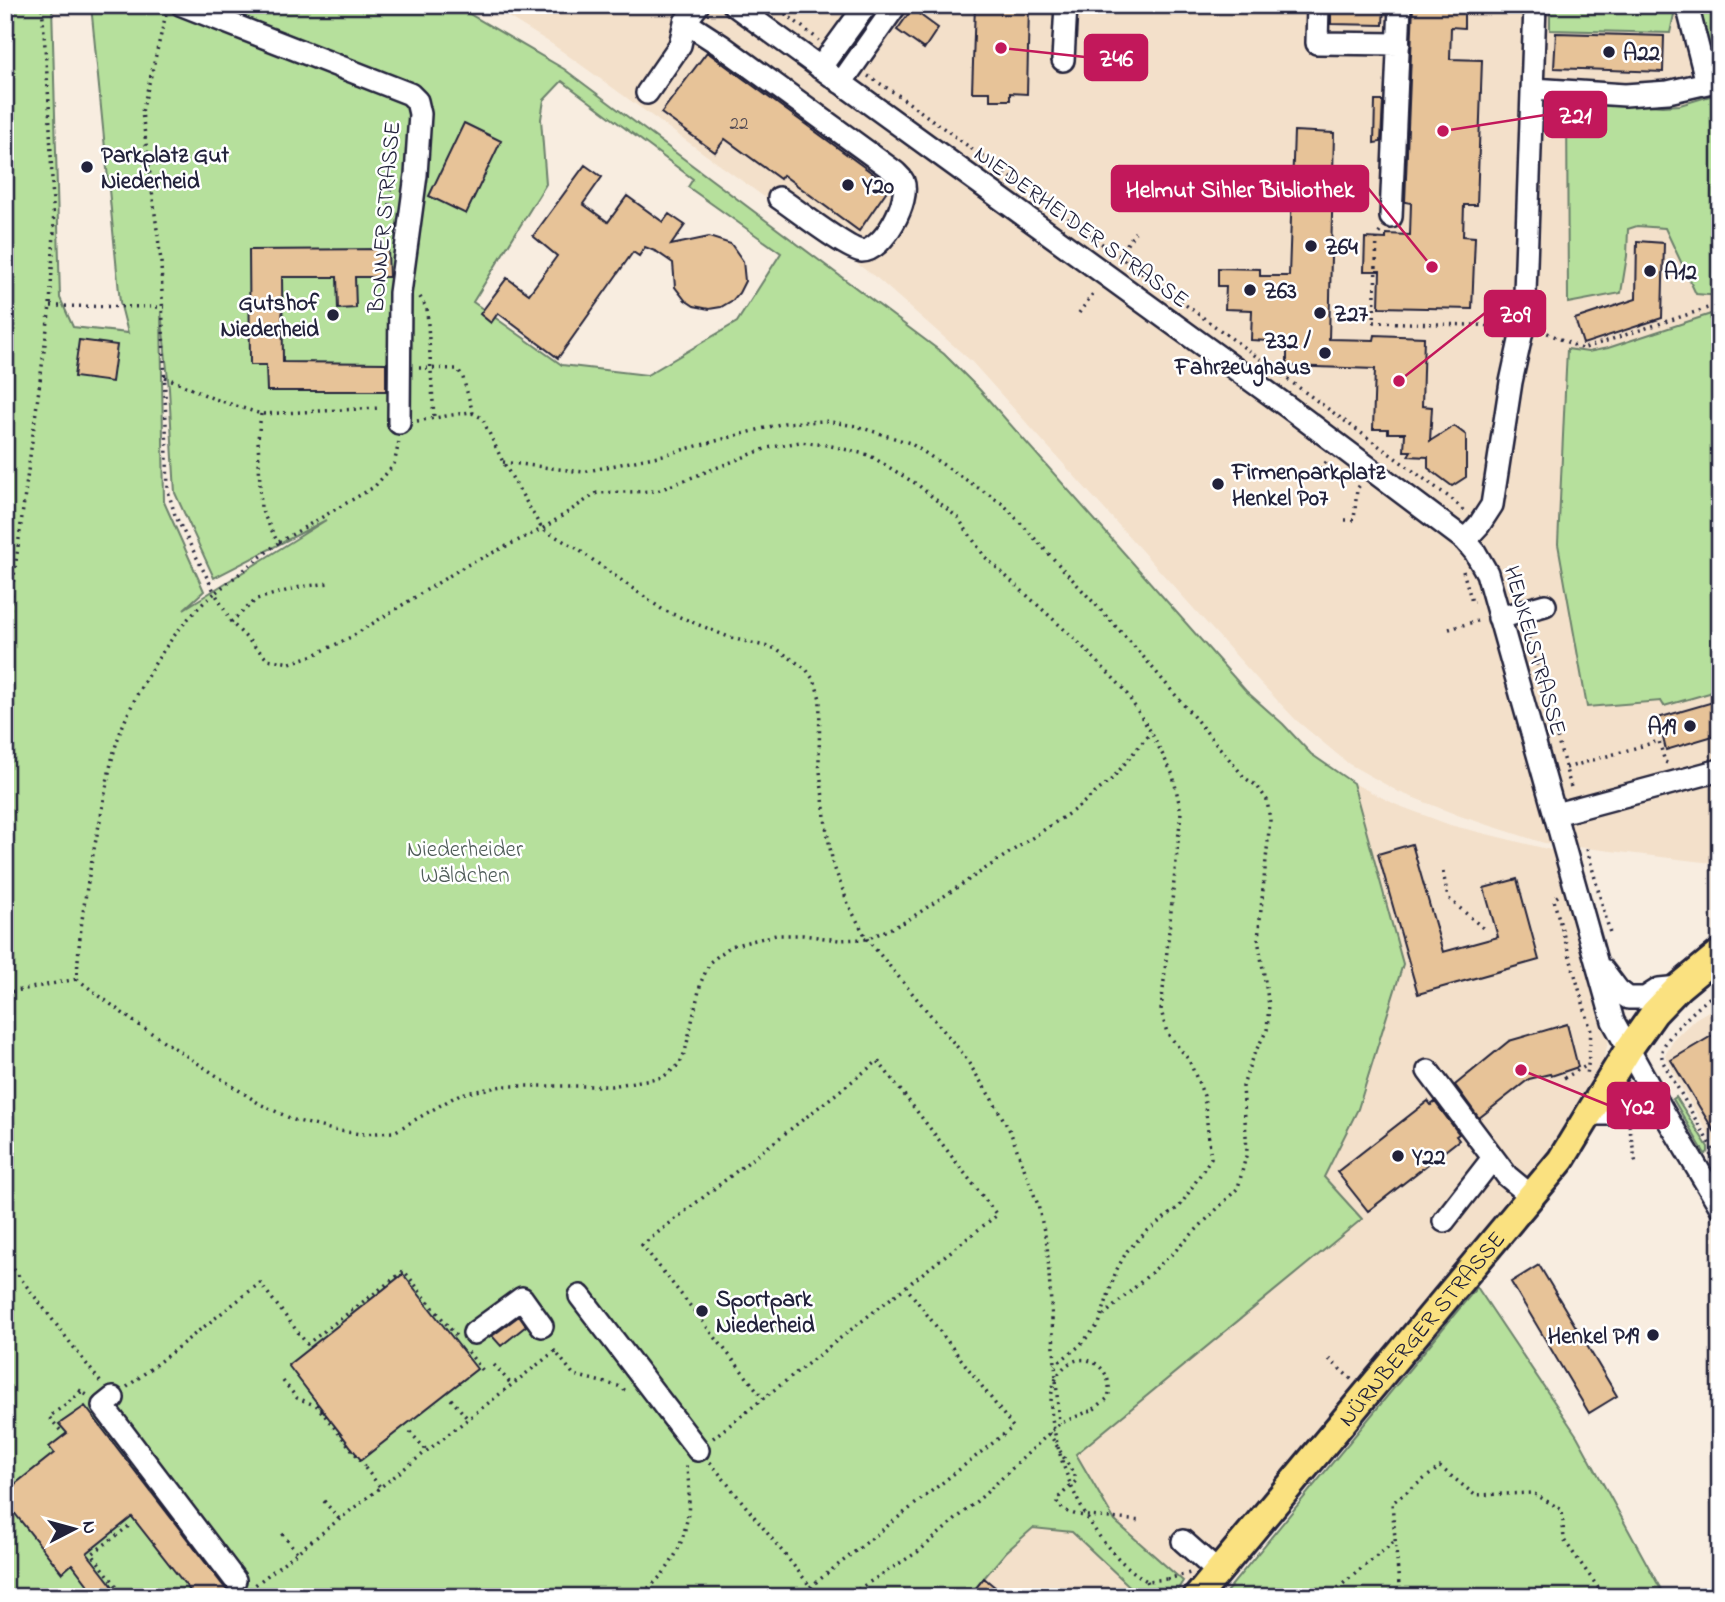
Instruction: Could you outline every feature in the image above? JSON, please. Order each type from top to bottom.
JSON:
[{"type":"main road","name":"NÜRNBERGER STRASSE","points":[[1197,1597],[1561,1160],[1628,1050],[1654,1013],[1679,987],[1720,953]]},
{"type":"street","name":"NIEDERHEIDER STRASSE","points":[[734,5],[846,74],[1289,407],[1472,533]]},
{"type":"street","points":[[826,60],[866,5]]},
{"type":"street","points":[[846,74],[896,5]]},
{"type":"street","points":[[1063,60],[1066,5]]},
{"type":"street","points":[[1318,5],[1317,43],[1399,44]]},
{"type":"street","points":[[1391,218],[1400,5]]},
{"type":"street","points":[[1472,533],[1492,505],[1511,382],[1524,322],[1535,5]]},
{"type":"street","points":[[1533,89],[1626,95],[1668,92],[1713,81],[1687,5]]},
{"type":"street","name":"BONNER STRASSE","points":[[174,8],[410,94],[417,101],[420,114],[416,175],[402,279],[399,415]]},
{"type":"street","points":[[648,93],[680,45],[691,14],[722,46],[895,172],[903,181],[904,196],[900,214],[876,245],[866,251],[859,251],[837,238],[779,198]]},
{"type":"street","name":"HENKELSTRASSE","points":[[1472,533],[1499,618],[1614,1021],[1664,1113],[1720,1206]]},
{"type":"street","points":[[1499,618],[1545,605]]},
{"type":"street","points":[[1556,814],[1720,770]]},
{"type":"street","points":[[1598,965],[1628,998],[1645,998],[1659,989],[1679,987]]},
{"type":"street","points":[[1428,1071],[1507,1176],[1531,1196]]},
{"type":"street","points":[[1588,1114],[1608,1114],[1619,1102],[1633,1100],[1664,1113]]},
{"type":"street","points":[[1444,1221],[1493,1158]]},
{"type":"street","points":[[580,1296],[695,1454]]},
{"type":"street","points":[[474,1333],[522,1298],[542,1326]]},
{"type":"street","points":[[113,1398],[103,1406],[240,1586]]},
{"type":"street","points":[[1184,1541],[1218,1572]]},
{"type":"path","points":[[5,644],[50,306],[54,232],[42,5]]},
{"type":"path","points":[[774,5],[826,60]]},
{"type":"path","points":[[174,8],[142,112],[161,261],[168,491],[175,515],[230,622],[267,659],[290,663],[351,637],[465,566],[542,529],[597,493],[657,491],[767,448],[800,442],[869,455],[918,485],[958,518],[985,557],[1077,641],[1123,688],[1152,732],[1173,775],[1181,812],[1161,1010],[1167,1034],[1189,1060],[1204,1096],[1211,1158],[1180,1206],[1146,1232],[1128,1251],[1116,1271],[1099,1324],[1078,1347],[1055,1365]]},
{"type":"path","points":[[846,74],[898,95],[1453,500],[1472,533]]},
{"type":"path","points":[[1391,218],[1377,236],[1374,322],[1501,326],[1524,322],[1582,349],[1720,304]]},
{"type":"path","points":[[1119,256],[1135,232]]},
{"type":"path","points":[[402,279],[417,293],[427,309],[434,418]]},
{"type":"path","points":[[1079,313],[1095,291]]},
{"type":"path","points":[[50,306],[164,307]]},
{"type":"path","points":[[399,369],[458,369],[472,413]]},
{"type":"path","points":[[165,377],[212,398],[261,414],[399,415],[434,418],[472,413],[482,418],[503,462],[542,529],[576,548],[663,610],[731,638],[777,649],[806,669],[815,682],[820,699],[819,762],[833,864],[849,906],[867,939],[963,1054],[1010,1131],[1038,1205],[1047,1244],[1059,1424]]},
{"type":"path","points":[[261,414],[258,439],[261,509],[278,543]]},
{"type":"path","points":[[77,979],[78,942],[108,781],[123,724],[142,688],[180,626],[215,593],[278,543],[374,486],[394,465],[399,446],[399,415]]},
{"type":"path","points":[[503,462],[583,472],[663,456],[784,423],[825,421],[856,426],[910,443],[1003,504],[1141,654],[1245,778],[1257,786],[1267,800],[1270,820],[1258,939],[1269,1005],[1267,1030],[1252,1059],[1243,1086],[1247,1152],[1238,1188],[1172,1254],[1102,1317]]},
{"type":"path","points":[[1312,480],[1327,461]]},
{"type":"path","points":[[1345,520],[1354,520],[1357,489],[1360,485]]},
{"type":"path","points":[[1460,563],[1472,602]]},
{"type":"path","points":[[230,622],[257,599],[299,587],[329,583]]},
{"type":"path","points":[[1522,611],[1566,768],[1659,741],[1665,762],[1677,765]]},
{"type":"path","points":[[1449,629],[1477,621]]},
{"type":"path","points":[[5,993],[77,979],[133,1021],[260,1104],[295,1120],[361,1134],[394,1132],[460,1094],[503,1086],[611,1086],[663,1077],[679,1065],[685,1052],[701,982],[710,962],[731,946],[776,935],[803,935],[839,940],[867,939],[905,922],[1077,808],[1112,779],[1152,732]]},
{"type":"path","points":[[1589,858],[1613,943]]},
{"type":"path","points":[[1443,872],[1448,898],[1483,928]]},
{"type":"path","points":[[1554,899],[1591,1031],[1591,1048],[1586,1066],[1564,1078]]},
{"type":"path","points":[[1713,1150],[1661,1054],[1677,1029],[1720,989]]},
{"type":"path","points":[[1576,999],[1582,998]]},
{"type":"path","points":[[637,1597],[659,1579],[683,1536],[689,1517],[695,1454],[997,1216],[878,1060],[642,1245],[764,1399]]},
{"type":"path","points":[[1636,1120],[1628,1120],[1636,1165]]},
{"type":"path","points":[[5,1258],[113,1398],[260,1283],[307,1344],[404,1271],[484,1372]]},
{"type":"path","points":[[810,1587],[1013,1427],[906,1287]]},
{"type":"path","points":[[240,1586],[298,1553],[555,1351],[574,1376],[618,1386],[633,1394]]},
{"type":"path","points":[[1329,1359],[1367,1392]]},
{"type":"path","points":[[846,1597],[919,1551],[985,1494],[1049,1433],[1059,1424],[1103,1404],[1109,1394],[1109,1383],[1104,1370],[1094,1362],[1084,1360],[1065,1367],[1054,1383],[1051,1404],[1054,1432],[1063,1469],[1097,1531],[1128,1566],[1147,1581],[1154,1597]]},
{"type":"path","points":[[494,1365],[512,1385]]},
{"type":"path","points":[[283,1381],[297,1398],[317,1406],[381,1488]]},
{"type":"path","points":[[60,1430],[49,1417],[82,1392]]},
{"type":"path","points":[[451,1399],[468,1419]]},
{"type":"path","points":[[410,1432],[427,1451]]},
{"type":"path","points":[[1049,1433],[1076,1481],[1058,1498],[1057,1502],[1063,1510],[1077,1515],[1142,1521]]},
{"type":"path","points":[[695,1454],[819,1597]]},
{"type":"path","points":[[1401,1597],[1392,1503],[1440,1467],[1475,1495],[1533,1493],[1562,1510],[1564,1540],[1605,1597]]},
{"type":"path","points":[[324,1501],[340,1520]]},
{"type":"path","points":[[125,1597],[92,1554],[130,1525]]},
{"type":"path","points":[[282,1534],[298,1553]]},
{"type":"path","points":[[1327,1597],[1395,1541]]},
{"type":"path","points":[[1147,1581],[1167,1579]]},
{"type":"shaded area","points":[[489,5],[1720,5],[1720,864],[1544,843],[1460,816],[1399,792],[1349,764],[1296,720],[1258,680],[971,361],[878,279],[552,44]]},
{"type":"shaded area","points":[[1353,783],[1397,805],[1450,825],[1563,853],[1609,1039],[1599,1075],[1534,1184],[1205,1584],[1183,1581],[1115,1521],[1076,1454],[1362,1219],[1324,1177],[1358,1109],[1403,964]]},
{"type":"shaded area","points":[[1720,1004],[1720,1153],[1665,1055],[1675,1038],[1695,1019]]},
{"type":"shaded area","points":[[1036,1483],[1072,1532],[1141,1597],[890,1597]]},
{"type":"green space","name":"Niederheider Wäldchen","points":[[5,5],[52,5],[60,298],[73,327],[128,333],[120,302],[91,5],[454,5],[564,69],[944,354],[979,389],[1246,691],[1311,754],[1353,783],[1403,964],[1358,1109],[1324,1177],[1362,1219],[1076,1454],[1115,1521],[1183,1581],[1173,1597],[1141,1597],[1072,1532],[1033,1528],[1006,1552],[968,1597],[5,1597]],"holes":[[[562,81],[693,179],[688,187],[781,253],[737,322],[647,375],[562,365],[473,302],[546,184],[541,119],[544,100]],[[161,311],[175,493],[214,578],[326,520],[184,609],[204,591],[164,502]]]},
{"type":"green space","points":[[1550,5],[1676,5],[1670,33],[1550,30]]},
{"type":"green space","points":[[1699,5],[1720,5],[1720,70],[1716,71]]},
{"type":"green space","points":[[1720,93],[1720,296],[1696,294],[1665,228],[1637,226],[1628,229],[1621,293],[1568,303],[1567,99],[1662,106],[1680,105]]},
{"type":"green space","points":[[1720,311],[1720,690],[1664,706],[1661,701],[1587,707],[1558,544],[1567,349],[1588,352],[1608,348]]},
{"type":"green space","points":[[1676,1097],[1708,1147],[1705,1154],[1673,1099]]},
{"type":"green space","points":[[1477,1287],[1577,1436],[1665,1597],[1222,1597]]},
{"type":"building","points":[[975,5],[1029,5],[1027,94],[1010,93],[1010,100],[990,100],[990,92],[972,92]]},
{"type":"building","points":[[1331,5],[1384,5],[1383,25],[1331,24]]},
{"type":"building","points":[[1413,5],[1464,5],[1464,28],[1451,27],[1450,59],[1482,60],[1477,205],[1464,205],[1463,236],[1475,237],[1472,309],[1379,307],[1380,271],[1364,271],[1365,238],[1386,239],[1386,234],[1410,235],[1411,203],[1405,202]]},
{"type":"building","points":[[912,9],[938,28],[924,49],[897,30]]},
{"type":"building","name":"A22","points":[[1556,33],[1664,36],[1663,72],[1554,68]]},
{"type":"building","points":[[707,52],[890,186],[859,231],[783,175],[780,179],[725,139],[715,152],[661,113]]},
{"type":"building","points":[[1375,101],[1383,101],[1381,142],[1374,143]]},
{"type":"building","points":[[464,123],[501,141],[466,214],[429,196]]},
{"type":"building","points":[[1294,131],[1334,133],[1329,339],[1374,340],[1375,335],[1424,337],[1422,406],[1432,407],[1430,441],[1454,426],[1466,435],[1466,477],[1452,486],[1428,468],[1428,457],[1408,456],[1411,451],[1404,451],[1405,433],[1388,433],[1388,429],[1373,429],[1375,369],[1287,366],[1287,342],[1251,340],[1252,310],[1225,309],[1226,286],[1218,286],[1218,268],[1260,269],[1260,276],[1289,276]]},
{"type":"building","points":[[585,165],[602,177],[583,204],[608,222],[627,196],[663,222],[669,214],[685,225],[671,245],[709,237],[731,244],[743,261],[745,281],[733,300],[721,307],[709,309],[694,306],[685,300],[675,287],[673,263],[645,247],[639,256],[633,252],[558,358],[498,313],[491,323],[480,314],[507,278],[529,294],[557,256],[533,236]]},
{"type":"building","name":"A12","points":[[1637,241],[1664,243],[1662,318],[1583,344],[1575,319],[1636,299]]},
{"type":"building","points":[[388,249],[389,277],[355,277],[356,308],[338,309],[337,277],[282,277],[283,362],[386,363],[386,391],[267,391],[266,365],[250,365],[249,250]]},
{"type":"building","points":[[79,340],[117,345],[112,382],[74,377]]},
{"type":"building","name":"A19","points":[[1720,700],[1720,734],[1666,750],[1658,718]]},
{"type":"building","points":[[1412,844],[1443,952],[1498,937],[1484,888],[1517,879],[1539,960],[1418,994],[1378,854]]},
{"type":"building","points":[[1567,1024],[1578,1067],[1551,1076],[1550,1074],[1529,1079],[1479,1118],[1455,1085],[1509,1041]]},
{"type":"building","points":[[1720,1031],[1720,1141],[1671,1060]]},
{"type":"building","name":"Y22","points":[[1428,1101],[1431,1105],[1435,1102],[1459,1134],[1456,1136],[1459,1140],[1368,1211],[1337,1172]]},
{"type":"building","points":[[1539,1265],[1617,1396],[1589,1413],[1511,1282]]},
{"type":"building","points":[[403,1274],[477,1369],[361,1460],[288,1365]]},
{"type":"building","points":[[519,1316],[526,1326],[501,1346],[492,1336]]},
{"type":"building","points":[[85,1406],[225,1588],[236,1597],[195,1597],[132,1517],[87,1553],[121,1597],[97,1597],[72,1564],[62,1573],[5,1501],[5,1492],[54,1453],[49,1447],[67,1433],[59,1424]]},
{"type":"building","points":[[984,1578],[1007,1597],[969,1597]]},
{"type":"place","name":"Z46","points":[[1001,48]]},
{"type":"place","name":"A22","points":[[1609,52]]},
{"type":"place","name":"Z21","points":[[1443,131]]},
{"type":"place","name":"Parkplatz Gut Niederheid","points":[[87,167]]},
{"type":"place","name":"Y20","points":[[848,185]]},
{"type":"place","name":"Z64","points":[[1311,246]]},
{"type":"place","name":"Helmut Sihler Bibliothek","points":[[1432,267]]},
{"type":"place","name":"A12","points":[[1650,271]]},
{"type":"place","name":"Z63","points":[[1250,290]]},
{"type":"place","name":"Z27","points":[[1320,313]]},
{"type":"place","name":"Gutshof Niederheid","points":[[333,315]]},
{"type":"place","name":"Z32 / Fahrzeughaus","points":[[1325,353]]},
{"type":"place","name":"Z09","points":[[1399,381]]},
{"type":"place","name":"Firmenparkplatz Henkel P07","points":[[1218,484]]},
{"type":"place","name":"A19","points":[[1690,726]]},
{"type":"place","name":"Y02","points":[[1521,1070]]},
{"type":"place","name":"Y22","points":[[1398,1156]]},
{"type":"place","name":"Sportpark Niederheid","points":[[702,1311]]},
{"type":"place","name":"Henkel P19","points":[[1653,1335]]}]
